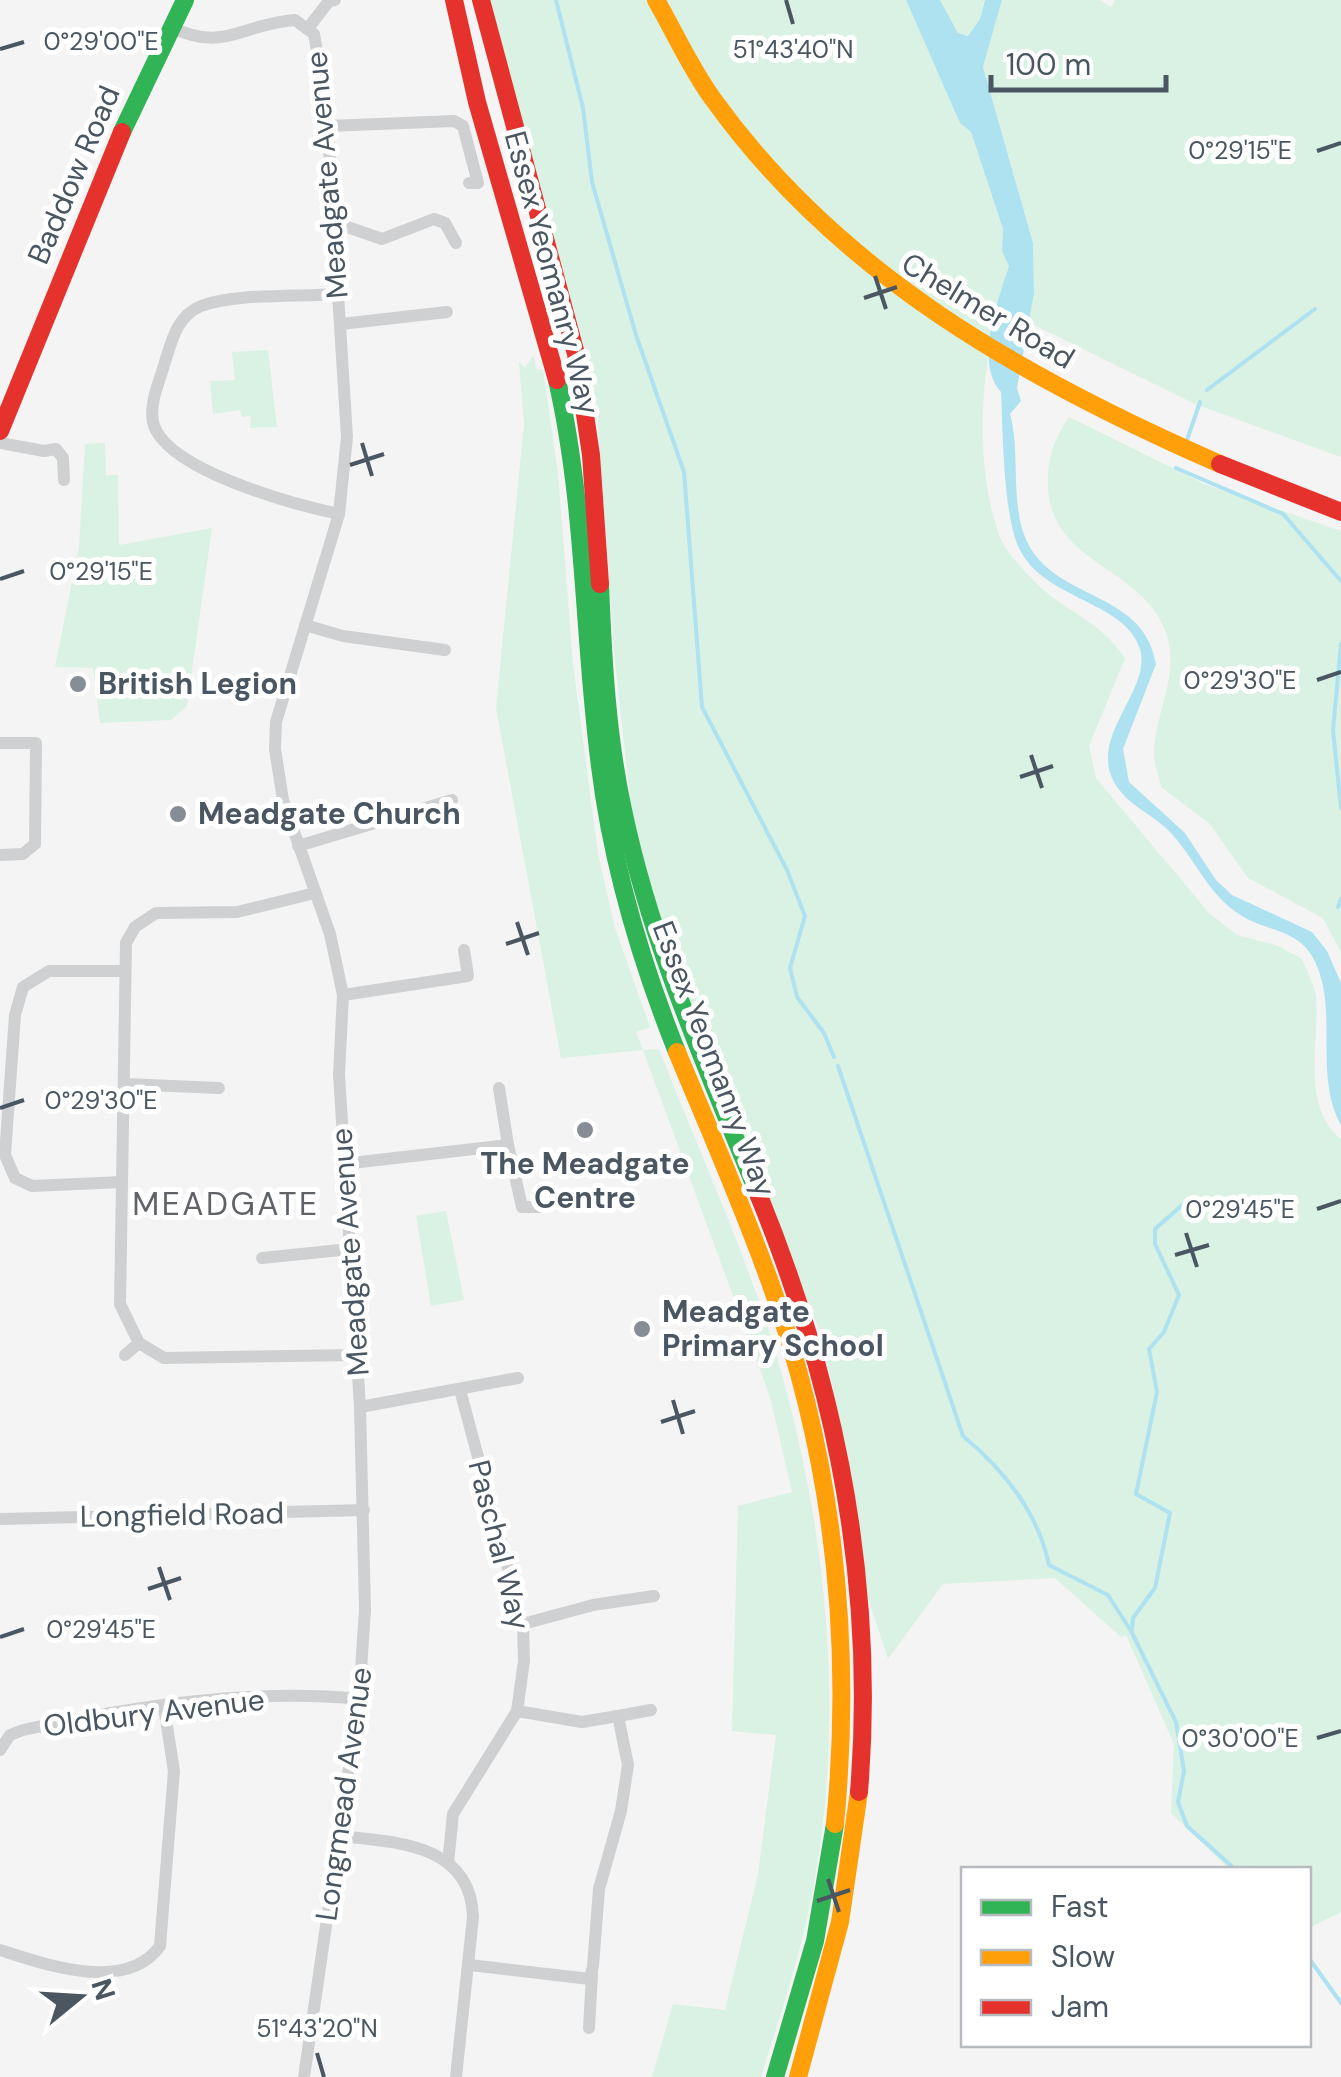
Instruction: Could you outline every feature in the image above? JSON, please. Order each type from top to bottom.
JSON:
[{"type":"main road","name":"Baddow Road","points":[[0,431],[92,202],[185,0]]},
{"type":"main road","name":"Essex Yeomanry Way","points":[[454,0],[474,88],[563,407],[581,540],[590,704],[619,875],[664,1022],[738,1200],[790,1340],[818,1448],[838,1582],[845,1687],[837,1810],[820,1920],[775,2077]]},
{"type":"main road","name":"Essex Yeomanry Way","points":[[482,0],[498,82],[571,334],[585,406],[622,806],[682,1010],[792,1279],[811,1339],[838,1446],[854,1544],[861,1659],[856,1824],[841,1922],[798,2077]]},
{"type":"main road","name":"Chelmer Road","points":[[656,0],[705,87],[771,174],[843,247],[902,295],[1048,383],[1234,472],[1340,512]]},
{"type":"street","name":"Meadgate Avenue","points":[[310,28],[329,1],[335,0]]},
{"type":"street","name":"Meadgate Avenue","points":[[170,27],[205,41],[285,21],[310,28]]},
{"type":"street","name":"Meadgate Avenue","points":[[310,28],[323,76],[347,437],[339,514],[275,733],[279,785],[337,957],[343,995],[339,1074],[364,1510]]},
{"type":"street","points":[[327,126],[454,121],[463,126],[476,169],[478,182],[469,184]]},
{"type":"street","points":[[332,222],[382,238],[434,219],[445,224],[456,243]]},
{"type":"street","points":[[338,294],[215,303],[193,310],[176,328],[152,415],[157,435],[176,451],[276,500],[339,514]]},
{"type":"street","name":"Meadgate Avenue","points":[[340,324],[448,312]]},
{"type":"street","points":[[0,443],[56,449],[63,458],[64,480]]},
{"type":"street","points":[[305,625],[343,636],[446,650]]},
{"type":"street","points":[[0,743],[36,743],[35,844],[23,854],[0,855]]},
{"type":"street","points":[[298,846],[452,800]]},
{"type":"street","points":[[315,893],[237,912],[164,912],[148,916],[126,943],[122,971],[125,1084],[120,1304],[139,1343],[149,1352],[178,1361],[357,1355]]},
{"type":"street","points":[[343,995],[468,976],[464,950]]},
{"type":"street","points":[[122,971],[48,971],[23,987],[15,1016],[4,1155],[15,1178],[32,1186],[122,1182]]},
{"type":"street","points":[[125,1084],[219,1088]]},
{"type":"street","points":[[499,1088],[522,1207],[541,1207]]},
{"type":"street","points":[[343,1164],[508,1145]]},
{"type":"street","points":[[262,1258],[350,1249]]},
{"type":"street","points":[[126,1355],[139,1343]]},
{"type":"street","points":[[360,1407],[512,1383]]},
{"type":"street","name":"Paschal Way","points":[[448,1863],[453,1814],[517,1711],[524,1661],[524,1624],[460,1390]]},
{"type":"street","name":"Longfield Road","points":[[0,1519],[364,1510]]},
{"type":"street","name":"Longmead Avenue","points":[[304,2077],[359,1698],[365,1610],[364,1510]]},
{"type":"street","points":[[524,1624],[593,1605],[654,1596]]},
{"type":"street","name":"Oldbury Avenue","points":[[0,1750],[10,1735],[164,1707],[266,1698],[359,1698]]},
{"type":"street","points":[[0,1950],[53,1966],[94,1970],[132,1967],[152,1957],[160,1946],[174,1771],[164,1707]]},
{"type":"street","points":[[517,1711],[582,1722],[651,1710]]},
{"type":"street","points":[[589,2028],[599,1888],[621,1811],[628,1765],[618,1716]]},
{"type":"street","points":[[340,1836],[406,1844],[448,1863],[464,1877],[473,1896],[470,1965],[460,2012],[456,2077]]},
{"type":"street","points":[[470,1965],[590,1979],[593,1966]]},
{"type":"street","points":[[588,2010],[604,2018]]},
{"type":"green space","points":[[490,0],[906,0],[960,122],[971,132],[1003,229],[1002,251],[1009,266],[992,331],[983,437],[985,472],[1000,537],[1038,585],[1105,635],[1125,658],[1089,746],[1096,778],[1209,913],[1237,935],[1276,945],[1302,959],[1316,996],[1316,1091],[1328,1125],[1341,1139],[1341,1912],[1311,1927],[1311,1867],[1227,1867],[1171,1813],[1174,1744],[1126,1635],[1121,1637],[1055,1578],[943,1584],[888,1659],[868,1598],[848,1457],[821,1334],[685,1004],[632,816],[614,651],[597,409]]},
{"type":"green space","points":[[940,0],[985,0],[980,19],[968,36],[958,33]]},
{"type":"green space","points":[[1002,0],[1099,0],[1111,7],[1115,0],[1341,0],[1341,457],[1195,404],[1026,321],[1034,293],[1033,243],[983,67]]},
{"type":"green space","points":[[268,350],[277,427],[250,428],[251,416],[242,417],[240,410],[213,414],[210,381],[235,380],[232,352]]},
{"type":"green space","points":[[534,355],[536,369],[543,370],[558,473],[573,664],[598,854],[615,928],[650,1027],[636,1032],[643,1050],[561,1058],[496,708],[524,424],[519,362],[525,368]]},
{"type":"green space","points":[[1069,417],[1207,485],[1341,531],[1341,953],[1323,918],[1248,878],[1209,823],[1161,787],[1154,750],[1169,675],[1169,645],[1153,609],[1080,549],[1064,533],[1053,513],[1048,488],[1050,459]]},
{"type":"green space","points":[[105,443],[106,475],[118,475],[119,545],[212,528],[187,706],[171,720],[100,723],[93,668],[55,667],[79,546],[85,444]]},
{"type":"green space","points":[[659,1049],[766,1321],[796,1428],[820,1564],[829,1702],[821,1840],[804,1930],[761,2077],[652,2077],[673,2004],[725,2010],[758,1874],[776,1735],[732,1731],[738,1506],[792,1492],[770,1397],[643,1050]]},
{"type":"green space","points":[[446,1211],[464,1300],[431,1306],[416,1216]]},
{"type":"water","points":[[906,0],[940,0],[958,33],[968,36],[980,19],[985,0],[1002,0],[983,67],[1033,243],[1034,293],[1017,388],[1021,401],[1010,414],[1020,521],[1033,552],[1048,568],[1121,611],[1149,641],[1156,664],[1123,749],[1129,782],[1185,833],[1216,880],[1232,895],[1312,932],[1327,951],[1341,983],[1341,1125],[1328,1083],[1325,996],[1312,956],[1298,940],[1251,921],[1219,898],[1168,830],[1121,792],[1110,773],[1108,755],[1112,736],[1137,683],[1140,649],[1132,633],[1118,620],[1047,580],[1032,567],[1014,536],[1005,474],[1001,392],[989,365],[991,331],[1009,266],[1002,251],[1003,229],[971,132],[960,123]]},
{"type":"waterway","points":[[556,0],[583,108],[592,182],[636,335],[684,472],[702,707],[787,870],[805,916],[790,968],[797,997],[824,1033],[834,1057]]},
{"type":"waterway","points":[[1207,390],[1315,309]]},
{"type":"waterway","points":[[1187,440],[1200,402]]},
{"type":"waterway","points":[[1176,468],[1283,514],[1341,581]]},
{"type":"waterway","points":[[1341,644],[1333,730],[1341,808]]},
{"type":"waterway","points":[[1338,907],[1341,899]]},
{"type":"waterway","points":[[838,1066],[963,1436],[1017,1493],[1037,1527],[1049,1565],[1108,1595],[1131,1631],[1176,1722],[1184,1771],[1178,1802],[1187,1826],[1233,1867]]},
{"type":"waterway","points":[[1132,1629],[1133,1618],[1155,1588],[1170,1513],[1136,1494],[1157,1392],[1149,1349],[1164,1332],[1179,1295],[1155,1244],[1155,1229],[1189,1199]]},
{"type":"waterway","points":[[1311,1961],[1341,2003]]},
{"type":"traffic: fast","points":[[122,132],[185,0]]},
{"type":"traffic: fast","points":[[557,380],[574,476],[605,803],[629,911],[677,1052]]},
{"type":"traffic: fast","points":[[600,584],[609,726],[635,860],[682,1006],[759,1196]]},
{"type":"traffic: fast","points":[[775,2077],[815,1941],[835,1824]]},
{"type":"traffic: slow","points":[[656,0],[705,87],[763,162],[818,218],[877,269],[1007,358],[1076,396],[1220,464]]},
{"type":"traffic: slow","points":[[677,1052],[771,1285],[810,1416],[833,1551],[839,1619],[840,1755],[835,1824]]},
{"type":"traffic: slow","points":[[798,2077],[840,1922],[859,1792]]},
{"type":"traffic: jam","points":[[454,0],[477,102],[557,380]]},
{"type":"traffic: jam","points":[[481,0],[576,354],[591,455],[600,584]]},
{"type":"traffic: jam","points":[[0,431],[122,132]]},
{"type":"traffic: jam","points":[[1220,464],[1341,512]]},
{"type":"traffic: jam","points":[[759,1196],[810,1341],[845,1488],[862,1639],[859,1792]]},
{"type":"place","name":"British Legion","points":[[78,684]]},
{"type":"place","name":"Meadgate Church","points":[[178,814]]},
{"type":"place","name":"The Meadgate Centre","points":[[585,1130]]},
{"type":"place","name":"Meadgate Primary School","points":[[642,1329]]},
{"type":"district","name":"MEADGATE","points":[[226,1204]]}]
